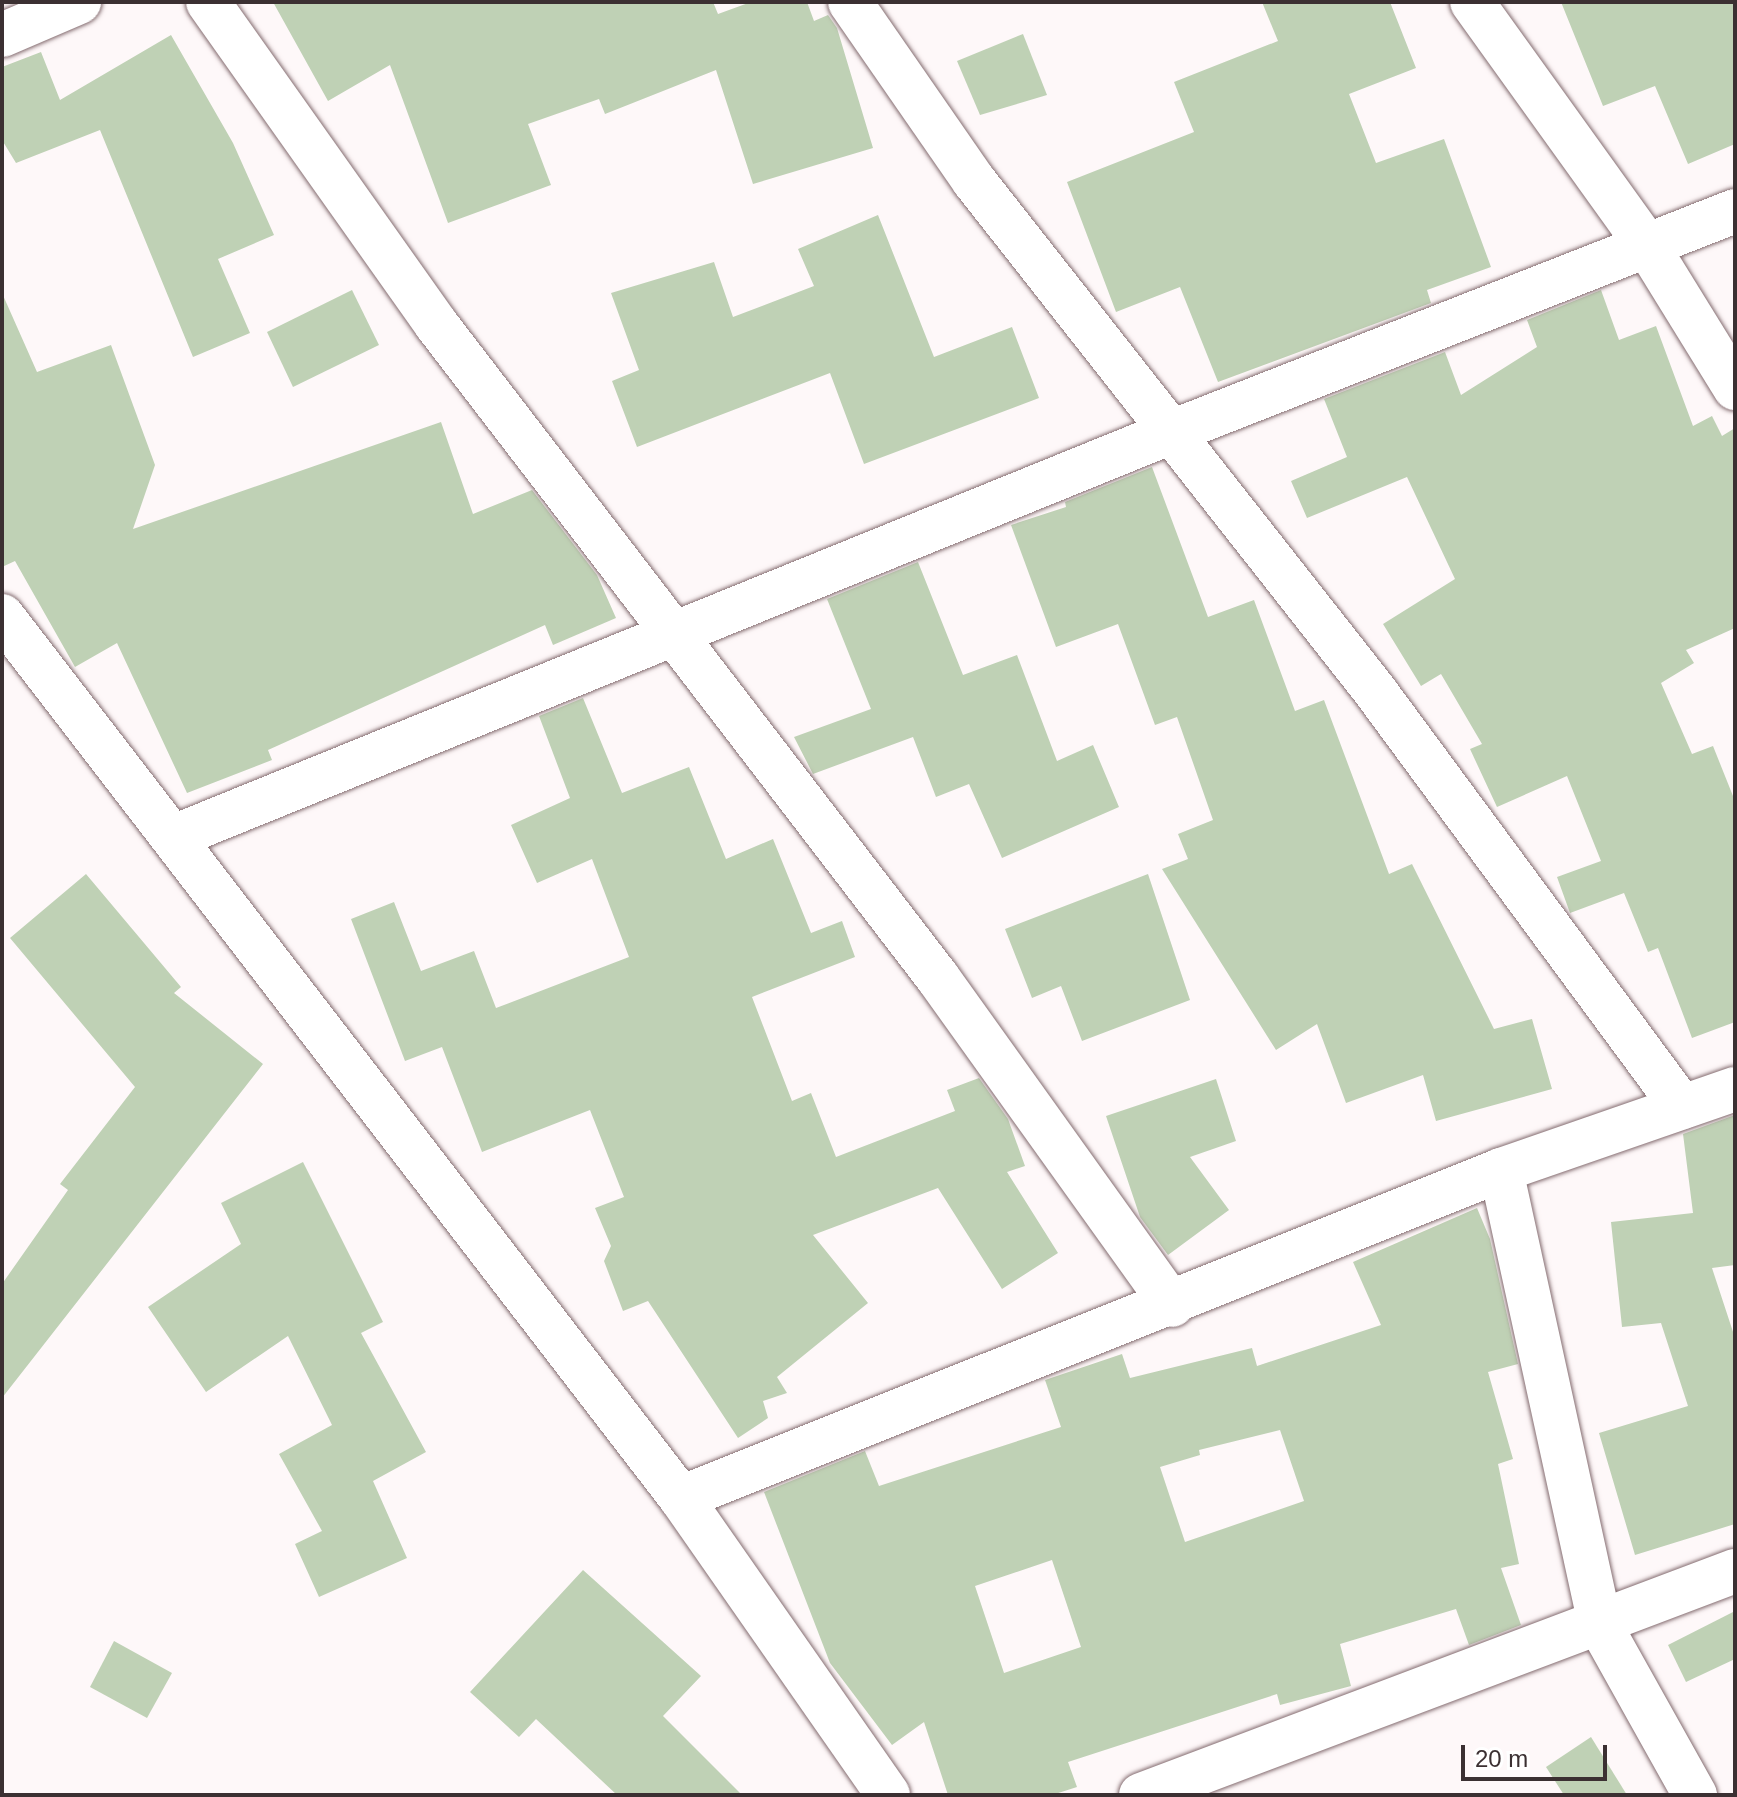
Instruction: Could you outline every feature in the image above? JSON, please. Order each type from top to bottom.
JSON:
[{"type":"street","points":[[2,35],[79,2]]},
{"type":"street","points":[[208,2],[436,324],[938,978],[1172,1305]]},
{"type":"street","points":[[850,2],[974,181],[1174,431],[1375,691],[1682,1107]]},
{"type":"street","points":[[1472,2],[1648,247],[1735,388]]},
{"type":"street","points":[[176,836],[1174,431],[1735,211]]},
{"type":"street","points":[[2,616],[176,836],[681,1498],[888,1795]]},
{"type":"street","points":[[681,1498],[1172,1305],[1501,1170],[1735,1089]]},
{"type":"street","points":[[1501,1170],[1600,1625],[1695,1795]]},
{"type":"street","points":[[1141,1795],[1600,1625],[1735,1571]]},
{"type":"building","points":[[273,2],[713,2],[718,14],[751,2],[807,2],[814,21],[828,15],[837,28],[873,148],[753,184],[716,70],[605,114],[599,99],[528,124],[551,185],[448,223],[390,65],[328,101]]},
{"type":"building","points":[[1262,2],[1390,2],[1416,68],[1349,94],[1376,163],[1444,139],[1491,267],[1427,290],[1431,303],[1218,382],[1180,287],[1116,312],[1067,182],[1194,132],[1174,82],[1278,41]]},
{"type":"building","points":[[1561,2],[1735,2],[1735,144],[1688,164],[1655,86],[1603,106]]},
{"type":"building","points":[[1023,34],[1047,95],[980,115],[957,61]]},
{"type":"building","points":[[171,35],[233,143],[274,235],[218,259],[250,333],[193,357],[100,130],[16,163],[2,140],[2,67],[41,52],[60,100]]},
{"type":"building","points":[[878,215],[934,357],[1012,327],[1039,398],[864,464],[830,373],[637,447],[612,381],[639,370],[611,293],[714,262],[733,317],[814,286],[798,249]]},
{"type":"building","points":[[352,290],[379,345],[293,387],[267,332]]},
{"type":"building","points":[[1601,290],[1619,340],[1656,326],[1693,426],[1712,416],[1722,436],[1735,428],[1735,628],[1686,650],[1694,663],[1661,683],[1692,754],[1713,746],[1735,801],[1735,1022],[1692,1038],[1658,948],[1648,952],[1624,893],[1570,913],[1557,877],[1601,861],[1567,776],[1497,807],[1470,749],[1482,744],[1441,674],[1421,686],[1383,624],[1455,579],[1407,477],[1307,518],[1291,481],[1347,457],[1324,399],[1445,352],[1461,395],[1537,347],[1527,320]]},
{"type":"building","points":[[2,293],[37,372],[111,345],[155,465],[133,529],[441,422],[473,514],[532,490],[597,575],[616,618],[553,645],[545,625],[268,750],[272,760],[187,793],[117,643],[75,667],[15,561],[2,567]]},
{"type":"building","points":[[1152,467],[1208,617],[1254,600],[1295,711],[1324,700],[1389,874],[1412,864],[1494,1029],[1532,1019],[1552,1089],[1436,1121],[1423,1075],[1346,1103],[1317,1024],[1276,1050],[1162,869],[1188,859],[1178,834],[1213,820],[1177,717],[1155,725],[1118,624],[1056,647],[1011,525],[1066,507],[1065,502]]},
{"type":"building","points":[[918,562],[963,675],[1017,655],[1057,761],[1093,745],[1119,807],[1002,858],[969,784],[936,797],[913,737],[813,774],[794,737],[871,709],[827,599]]},
{"type":"building","points":[[583,698],[622,793],[689,767],[726,859],[773,839],[811,933],[842,921],[855,957],[752,997],[792,1101],[811,1093],[836,1157],[955,1111],[947,1090],[979,1078],[1008,1119],[1025,1166],[1007,1172],[1058,1253],[1002,1289],[938,1188],[813,1235],[868,1303],[777,1377],[787,1393],[763,1401],[768,1418],[738,1438],[648,1301],[623,1311],[604,1261],[611,1246],[595,1208],[624,1197],[590,1110],[482,1152],[442,1047],[405,1061],[351,919],[394,902],[421,971],[474,951],[496,1008],[629,957],[592,859],[537,883],[511,825],[570,798],[539,716]]},
{"type":"building","points":[[86,874],[181,987],[174,993],[263,1064],[2,1398],[2,1284],[68,1190],[60,1184],[135,1087],[10,938]]},
{"type":"building","points":[[1148,874],[1190,1000],[1082,1041],[1061,986],[1032,998],[1005,929]]},
{"type":"building","points":[[1216,1079],[1236,1141],[1190,1157],[1229,1210],[1168,1255],[1140,1217],[1106,1116]]},
{"type":"building","points":[[1735,1115],[1735,1265],[1712,1268],[1735,1338],[1735,1524],[1635,1555],[1599,1433],[1688,1406],[1661,1323],[1622,1327],[1611,1222],[1693,1213],[1683,1134]]},
{"type":"building","points":[[303,1162],[383,1322],[361,1333],[426,1452],[373,1481],[407,1558],[319,1597],[295,1544],[322,1531],[279,1454],[332,1425],[288,1336],[206,1392],[148,1307],[241,1244],[221,1203]]},
{"type":"building","points":[[1477,1208],[1490,1239],[1518,1364],[1488,1372],[1513,1459],[1498,1464],[1519,1564],[1501,1568],[1521,1625],[1469,1645],[1456,1609],[1340,1644],[1351,1686],[1280,1705],[1277,1694],[1068,1762],[1077,1787],[1052,1795],[948,1795],[924,1722],[892,1745],[830,1663],[764,1492],[865,1451],[879,1486],[1061,1427],[1045,1380],[1122,1354],[1130,1378],[1252,1348],[1257,1366],[1381,1325],[1353,1262]],"holes":[[[1280,1430],[1304,1501],[1185,1542],[1160,1467],[1200,1455],[1199,1450]],[[1052,1560],[1081,1647],[1004,1673],[975,1586]]]},
{"type":"building","points":[[583,1570],[701,1676],[663,1716],[742,1795],[617,1795],[536,1719],[519,1737],[470,1692]]},
{"type":"building","points":[[1735,1611],[1735,1659],[1686,1682],[1668,1645]]},
{"type":"building","points":[[114,1641],[172,1673],[147,1718],[90,1687]]},
{"type":"building","points":[[1591,1737],[1627,1795],[1564,1795],[1546,1767]]}]
